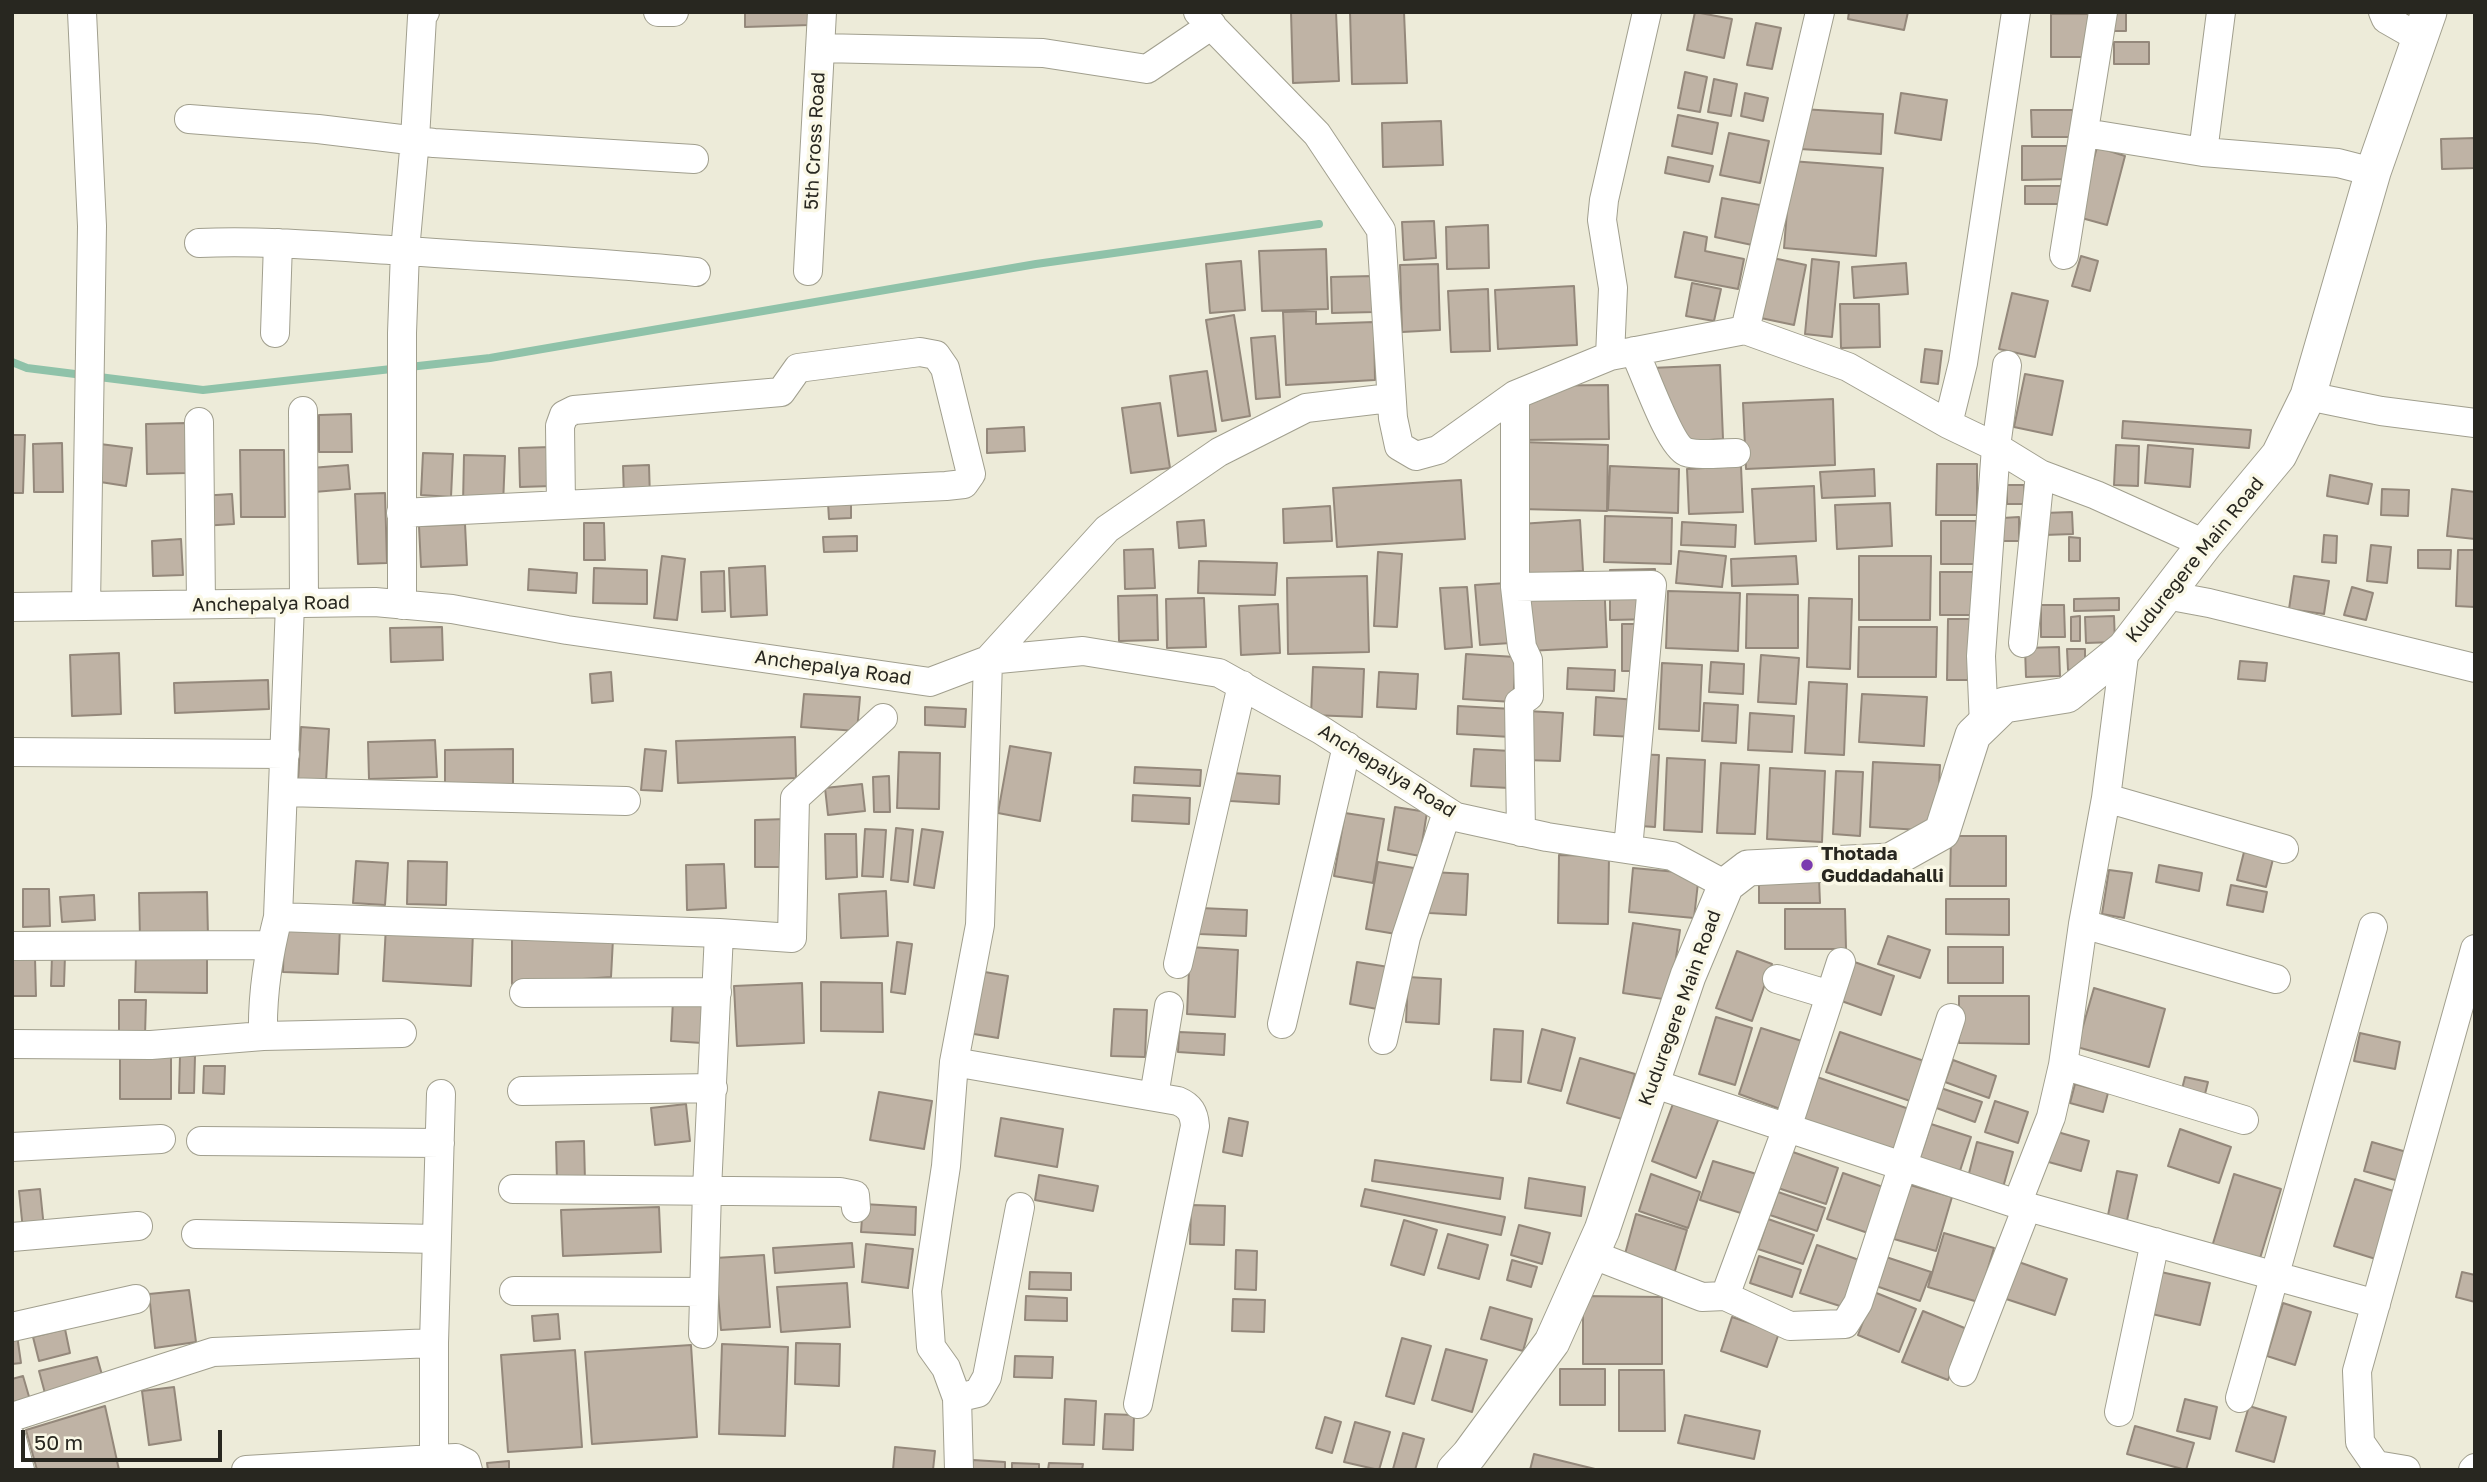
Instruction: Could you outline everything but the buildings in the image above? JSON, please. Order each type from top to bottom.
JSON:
[{"type":"street","points":[[82,12],[92,226],[86,606]]},
{"type":"street","points":[[402,605],[402,333],[405,251],[422,17],[425,12]]},
{"type":"street","points":[[658,12],[674,12]]},
{"type":"street","name":"5th Cross Road","points":[[808,271],[822,12]]},
{"type":"street","points":[[1647,12],[1604,200],[1602,220],[1622,353],[1646,375],[1659,412],[1678,445],[1686,452],[1736,453]]},
{"type":"street","points":[[1745,330],[1820,12]]},
{"type":"street","points":[[1948,424],[1963,363],[2016,12]]},
{"type":"street","points":[[2064,255],[2103,12]]},
{"type":"street","points":[[2203,152],[2221,12]]},
{"type":"street","points":[[2383,12],[2385,19],[2425,26]]},
{"type":"street","points":[[820,48],[1043,53],[1147,69],[1205,19],[1317,134],[1381,230],[1391,398],[1399,446],[1416,456],[1438,450],[1515,395],[1622,353],[1745,330],[1849,368],[1948,424],[1996,447],[2040,474],[2096,495],[2205,544]]},
{"type":"street","name":"Kuduregere Main Road","points":[[1455,1470],[1552,1342],[1602,1230],[1688,976],[1726,885],[1748,868],[1890,861],[1942,832],[1973,735],[2004,705],[2067,695],[2125,648],[2205,544],[2279,455],[2308,396],[2373,172],[2425,26]]},
{"type":"street","points":[[188,119],[305,128],[434,143],[694,159]]},
{"type":"street","points":[[2085,133],[2203,152],[2338,163],[2373,172]]},
{"type":"street","points":[[199,243],[324,244],[696,272]]},
{"type":"street","points":[[275,333],[278,243]]},
{"type":"street","points":[[401,513],[946,486],[964,484],[971,474],[945,368],[936,355],[920,352],[798,368],[781,393],[574,410],[564,415],[561,426],[561,505]]},
{"type":"street","points":[[1984,725],[1981,656],[1996,447],[2007,365]]},
{"type":"street","points":[[1515,395],[1515,587],[1521,647],[1528,660],[1529,696],[1519,703],[1521,832]]},
{"type":"street","points":[[2308,396],[2381,411],[2475,423]]},
{"type":"street","points":[[959,1470],[957,1398],[946,1368],[931,1347],[927,1291],[946,1166],[954,1062],[980,925],[988,660],[1107,530],[1219,452],[1306,408],[1391,398]]},
{"type":"street","points":[[263,1036],[271,945],[278,917],[285,754],[297,603],[303,411]]},
{"type":"street","points":[[199,422],[201,604]]},
{"type":"street","points":[[2023,643],[2040,474]]},
{"type":"street","points":[[1515,587],[1652,585],[1628,849]]},
{"type":"street","points":[[2166,595],[2223,606],[2475,668]]},
{"type":"street","name":"Anchepalya Road","points":[[12,607],[375,602],[452,609],[567,630],[930,682],[988,660],[1083,651],[1219,673],[1347,746],[1456,817],[1521,832],[1672,856],[1726,885]]},
{"type":"street","points":[[1964,1372],[2051,1117],[2063,1065],[2083,924],[2106,797],[2125,648]]},
{"type":"street","points":[[1178,964],[1242,685]]},
{"type":"street","points":[[278,917],[792,937],[794,798],[883,718]]},
{"type":"street","points":[[1282,1024],[1347,746]]},
{"type":"street","points":[[12,751],[285,754]]},
{"type":"street","points":[[284,792],[626,801]]},
{"type":"street","points":[[2106,797],[2284,849]]},
{"type":"street","points":[[1383,1040],[1406,937],[1447,812]]},
{"type":"street","points":[[2083,924],[2276,979]]},
{"type":"street","points":[[2240,1398],[2374,927]]},
{"type":"street","points":[[703,1334],[719,933]]},
{"type":"street","points":[[12,946],[271,945]]},
{"type":"street","points":[[2406,1470],[2376,1465],[2360,1442],[2357,1371],[2475,949]]},
{"type":"street","points":[[1726,1296],[1787,1128],[1841,962]]},
{"type":"street","points":[[1777,979],[1830,995]]},
{"type":"street","points":[[524,993],[717,992]]},
{"type":"street","points":[[1154,1096],[1169,1006]]},
{"type":"street","points":[[1591,1254],[1702,1297],[1726,1296],[1790,1326],[1845,1324],[1858,1303],[1905,1167],[1951,1018]]},
{"type":"street","points":[[12,1044],[151,1045],[263,1036],[402,1033]]},
{"type":"street","points":[[954,1062],[1154,1096],[1187,1105],[1194,1114],[1195,1126],[1138,1404]]},
{"type":"street","points":[[2063,1065],[2244,1120]]},
{"type":"street","points":[[1652,1083],[2022,1206],[2376,1304]]},
{"type":"street","points":[[522,1091],[713,1088]]},
{"type":"street","points":[[435,1459],[433,1343],[441,1094]]},
{"type":"street","points":[[12,1147],[161,1139]]},
{"type":"street","points":[[201,1141],[439,1143]]},
{"type":"street","points":[[513,1189],[846,1192],[855,1195],[856,1208]]},
{"type":"street","points":[[957,1398],[978,1393],[987,1377],[1020,1207]]},
{"type":"street","points":[[12,1237],[138,1226]]},
{"type":"street","points":[[196,1234],[437,1239]]},
{"type":"street","points":[[2119,1412],[2155,1242]]},
{"type":"street","points":[[514,1291],[704,1292]]},
{"type":"street","points":[[12,1327],[136,1299]]},
{"type":"street","points":[[12,1417],[213,1352],[433,1343]]},
{"type":"street","points":[[12,1439],[20,1470]]},
{"type":"street","points":[[255,1469],[376,1467],[456,1458],[466,1463],[468,1470]]},
{"type":"waterway","points":[[12,362],[27,368],[203,390],[490,358],[1036,264],[1319,224]]},
{"type":"place","name":"Thotada Guddadahalli","points":[[1807,865]]}]
